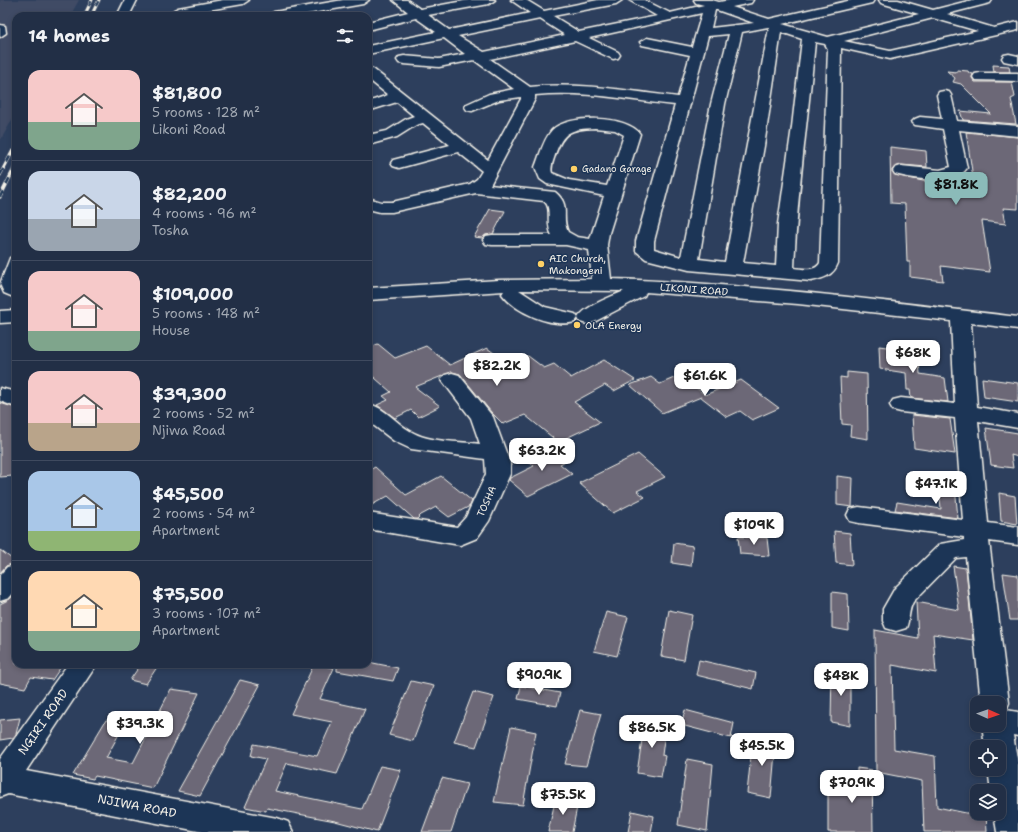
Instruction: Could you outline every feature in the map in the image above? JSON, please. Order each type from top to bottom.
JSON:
[{"type":"street","points":[[126,12],[131,0]]},
{"type":"street","points":[[180,12],[243,0]]},
{"type":"street","points":[[306,12],[363,0]]},
{"type":"street","points":[[399,0],[480,56],[528,92]]},
{"type":"street","points":[[372,25],[419,13],[489,0]]},
{"type":"street","points":[[517,0],[576,36],[613,55]]},
{"type":"street","points":[[372,49],[616,0]]},
{"type":"street","points":[[404,60],[439,63],[480,56],[667,16],[709,5],[747,0]]},
{"type":"street","points":[[702,33],[772,25],[868,0]]},
{"type":"street","points":[[885,0],[995,32]]},
{"type":"street","points":[[829,41],[931,13],[986,0]]},
{"type":"street","points":[[641,1],[667,16]]},
{"type":"street","points":[[285,4],[295,12]]},
{"type":"street","points":[[709,5],[810,37],[890,56],[1018,26]]},
{"type":"street","points":[[709,5],[644,246],[646,251],[652,255],[689,264],[811,275],[822,273],[829,263],[835,49],[829,41]]},
{"type":"street","points":[[733,267],[756,146],[771,47],[772,25]]},
{"type":"street","points":[[0,28],[0,33]]},
{"type":"street","points":[[689,264],[718,104],[736,30]]},
{"type":"street","points":[[785,273],[787,224],[810,37]]},
{"type":"street","points":[[647,42],[697,52]]},
{"type":"street","points":[[372,77],[490,170]]},
{"type":"street","points":[[980,77],[1018,77]]},
{"type":"street","points":[[472,107],[494,97],[528,92],[571,89],[683,102]]},
{"type":"street","points":[[476,188],[484,182],[527,102],[528,92]]},
{"type":"street","points":[[901,171],[946,175],[956,172],[959,168],[944,95]]},
{"type":"street","points":[[372,106],[398,97]]},
{"type":"street","points":[[372,139],[392,134],[411,122],[425,118]]},
{"type":"street","points":[[920,122],[1018,131]]},
{"type":"street","points":[[602,285],[598,245],[600,233],[632,134],[629,130],[603,125],[584,124],[563,128],[557,133],[542,167],[543,173],[548,178],[613,192]]},
{"type":"street","points":[[399,163],[461,147]]},
{"type":"street","points":[[372,205],[392,207],[476,188],[537,194],[555,200],[558,204],[555,222],[556,228],[567,240]]},
{"type":"street","points":[[492,240],[567,240],[598,245]]},
{"type":"street","points":[[12,274],[9,283],[12,290]]},
{"type":"street","name":"LIKONI ROAD","points":[[372,294],[510,286],[602,285],[747,293],[855,304],[1018,324]]},
{"type":"street","name":"LIKONI ROAD","points":[[372,302],[580,290],[637,292],[739,296],[1018,327]]},
{"type":"street","points":[[588,318],[609,305],[637,292]]},
{"type":"street","points":[[512,294],[531,308],[552,316],[568,318]]},
{"type":"street","points":[[0,316],[12,316]]},
{"type":"street","points":[[0,320],[12,319]]},
{"type":"street","points":[[961,321],[966,412],[977,539],[994,696]]},
{"type":"street","name":"TOSHA","points":[[372,522],[446,535],[460,536],[468,532],[478,521],[498,474],[495,453],[482,417],[452,379]]},
{"type":"street","points":[[901,405],[966,412],[1018,421]]},
{"type":"street","points":[[372,413],[402,436],[419,444],[495,453]]},
{"type":"street","points":[[859,515],[977,539],[1018,536]]},
{"type":"street","points":[[896,621],[896,609],[904,595],[949,550],[977,539]]},
{"type":"street","points":[[0,591],[12,578]]},
{"type":"street","name":"NGIRI ROAD","points":[[1,782],[80,668]]},
{"type":"street","points":[[1006,722],[1018,724]]},
{"type":"street","points":[[998,732],[1013,832]]},
{"type":"street","name":"NJIWA ROAD","points":[[1,782],[277,832]]},
{"type":"shaded area","points":[[0,0],[79,0],[72,12],[12,12],[12,120],[0,141]]},
{"type":"building","points":[[993,65],[1009,66],[1010,72],[994,72]]},
{"type":"building","points":[[957,70],[968,71],[969,73],[973,74],[972,78],[975,82],[1012,82],[1015,97],[1011,99],[1016,124],[963,120],[960,111],[991,114],[961,84],[953,82],[955,78],[947,71],[957,72]]},
{"type":"building","points":[[966,132],[1018,137],[1018,209],[1003,208],[1006,224],[982,221],[990,272],[941,266],[943,281],[910,277],[910,262],[907,262],[905,204],[891,203],[890,147],[926,151],[927,167],[901,165],[892,170],[895,175],[923,181],[974,184]]},
{"type":"building","points":[[490,209],[505,211],[493,234],[486,235],[482,238],[474,237]]},
{"type":"building","points":[[378,344],[395,358],[426,346],[450,365],[487,348],[509,364],[528,356],[544,368],[554,364],[571,378],[604,360],[635,380],[614,391],[605,385],[574,402],[600,422],[558,442],[525,415],[503,424],[491,412],[460,374],[452,372],[415,387],[440,406],[418,417],[411,410],[395,418],[377,405],[388,400],[383,396],[391,392],[372,375],[372,346]]},
{"type":"building","points":[[879,346],[918,351],[920,374],[945,378],[948,402],[911,398],[910,390],[907,390],[906,373],[880,369]]},
{"type":"building","points":[[847,372],[867,374],[868,439],[850,436],[851,425],[842,424],[840,377],[847,378]]},
{"type":"building","points":[[681,375],[705,395],[741,380],[779,408],[752,420],[740,411],[727,417],[701,397],[662,413],[630,385],[651,377],[660,384]]},
{"type":"building","points":[[982,378],[1018,383],[1018,402],[984,397]]},
{"type":"building","points":[[0,403],[12,407],[12,476],[0,477]]},
{"type":"building","points":[[912,415],[950,419],[955,454],[914,448]]},
{"type":"building","points":[[986,428],[1018,433],[1018,457],[1011,455],[1013,468],[991,465]]},
{"type":"building","points":[[552,446],[569,459],[560,464],[572,474],[528,496],[509,480],[510,478],[534,466],[526,459]]},
{"type":"building","points":[[638,454],[665,477],[637,491],[645,497],[613,513],[579,483]]},
{"type":"building","points":[[375,467],[406,495],[441,476],[472,501],[470,506],[449,517],[436,507],[421,515],[417,519],[414,519],[388,496],[372,505],[372,469]]},
{"type":"building","points":[[837,476],[853,478],[852,507],[837,505]]},
{"type":"building","points":[[939,485],[955,487],[958,518],[895,510],[897,502],[941,509]]},
{"type":"building","points":[[999,493],[1015,496],[1017,524],[1001,521]]},
{"type":"building","points":[[834,531],[850,533],[852,565],[836,563]]},
{"type":"building","points":[[738,537],[767,538],[769,556],[740,554]]},
{"type":"building","points":[[674,543],[693,546],[691,566],[672,563]]},
{"type":"building","points":[[0,550],[12,559],[12,564],[6,566],[0,573]]},
{"type":"building","points":[[953,566],[966,568],[973,640],[933,634],[936,673],[892,665],[894,749],[935,756],[937,807],[970,813],[970,820],[986,820],[987,832],[924,832],[922,781],[876,772],[875,630],[918,638],[916,602],[959,610]]},
{"type":"building","points":[[1003,573],[1018,575],[1018,620],[1010,620]]},
{"type":"building","points":[[832,592],[848,594],[849,631],[832,628]]},
{"type":"building","points":[[12,597],[12,668],[60,668],[52,680],[31,677],[25,688],[0,683],[0,604]]},
{"type":"building","points":[[669,610],[692,615],[684,660],[661,656]]},
{"type":"building","points":[[606,612],[628,617],[617,656],[594,651]]},
{"type":"building","points":[[699,660],[756,673],[753,689],[696,675]]},
{"type":"building","points":[[372,663],[398,668],[393,681],[337,671],[337,668],[372,668]]},
{"type":"building","points":[[832,667],[850,670],[850,726],[831,722]]},
{"type":"building","points":[[138,668],[156,668],[146,684],[130,680]]},
{"type":"building","points":[[312,668],[334,668],[320,699],[365,709],[337,774],[287,763],[275,791],[362,809],[380,766],[401,770],[377,832],[335,821],[267,808],[266,811],[245,807],[266,759],[251,756],[254,744],[317,756],[332,722],[291,714]]},
{"type":"building","points":[[240,680],[260,685],[200,796],[178,791]]},
{"type":"building","points":[[411,681],[434,686],[413,741],[389,735]]},
{"type":"building","points":[[521,686],[560,693],[557,706],[518,699]]},
{"type":"building","points":[[171,689],[199,693],[153,788],[95,776],[93,779],[73,775],[106,720],[125,723],[106,758],[133,763]]},
{"type":"building","points":[[473,692],[494,697],[476,747],[454,742]]},
{"type":"building","points":[[580,710],[601,714],[586,766],[565,764]]},
{"type":"building","points":[[685,710],[734,723],[731,738],[681,725]]},
{"type":"building","points":[[20,718],[16,734],[13,738],[0,740],[0,720]]},
{"type":"building","points":[[645,720],[666,724],[662,755],[665,756],[661,777],[637,773]]},
{"type":"building","points":[[511,727],[536,732],[523,805],[494,802]]},
{"type":"building","points":[[753,737],[776,741],[771,798],[747,793]]},
{"type":"building","points":[[687,759],[713,764],[707,831],[678,825]]},
{"type":"building","points":[[857,768],[872,770],[873,832],[828,832],[828,787],[840,789],[840,775],[857,778]]},
{"type":"building","points":[[442,778],[467,784],[451,832],[422,832]]},
{"type":"building","points":[[556,797],[578,802],[572,832],[548,832]]},
{"type":"building","points":[[632,811],[654,816],[651,832],[628,832]]},
{"type":"railway","points":[[86,12],[92,0]]},
{"type":"railway","points":[[93,12],[99,0]]},
{"type":"railway","points":[[0,175],[12,152]]},
{"type":"railway","points":[[0,197],[12,173]]},
{"type":"place","name":"Gadano Garage","points":[[574,169]]},
{"type":"place","name":"AIC Church, Makongeni","points":[[541,264]]},
{"type":"place","name":"OLA Energy","points":[[577,325]]}]
